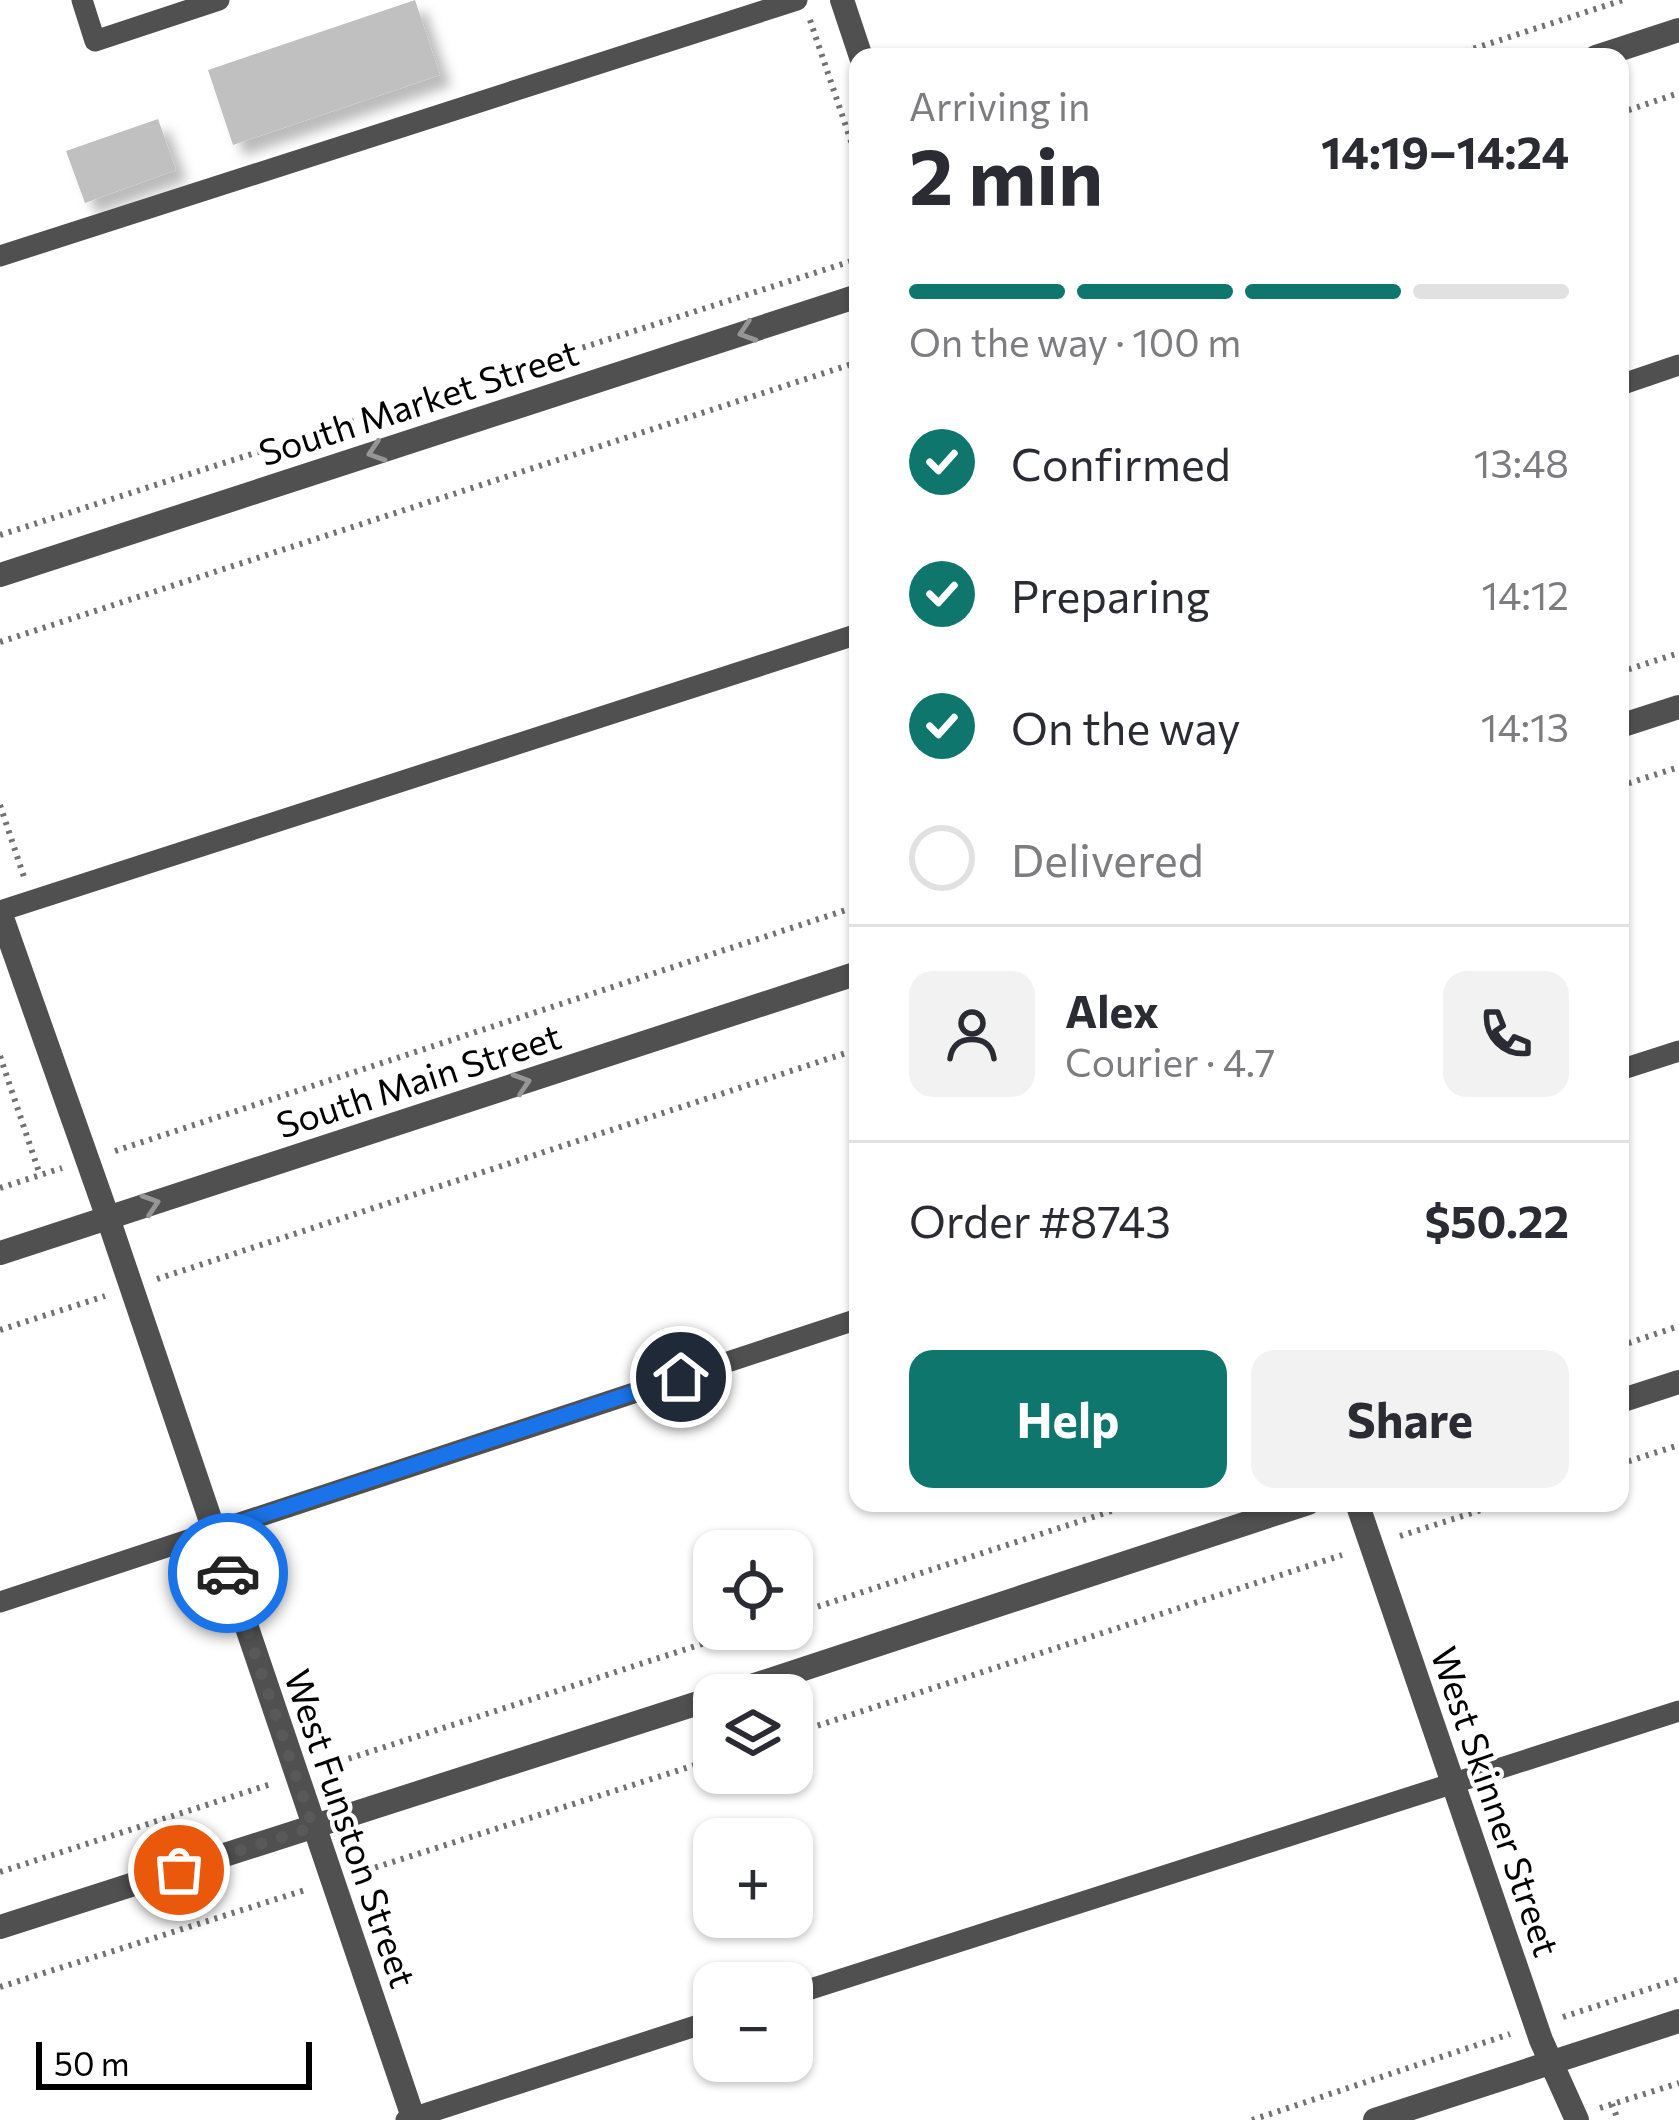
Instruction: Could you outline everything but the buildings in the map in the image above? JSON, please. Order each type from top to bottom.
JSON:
[{"type":"street","points":[[842,0],[858,48]]},
{"type":"street","points":[[1624,48],[1679,30]]},
{"type":"street","name":"South Market Street","points":[[0,575],[849,299]]},
{"type":"street","points":[[1629,723],[1679,707]]},
{"type":"street","name":"West Funston Street","points":[[0,912],[132,1288],[411,2119]]},
{"type":"street","name":"South Main Street","points":[[0,1253],[849,977]]},
{"type":"street","points":[[1629,1398],[1679,1382]]},
{"type":"street","points":[[788,1674],[1281,1512]]},
{"type":"street","name":"West Skinner Street","points":[[1360,1512],[1536,2025],[1576,2118]]},
{"type":"street","points":[[0,1927],[693,1705]]},
{"type":"street","points":[[1375,2120],[1679,2021]]},
{"type":"lane","points":[[82,0],[95,41],[219,0]]},
{"type":"lane","points":[[0,256],[797,0]]},
{"type":"lane","points":[[1629,383],[1679,365]]},
{"type":"lane","points":[[0,912],[849,637]]},
{"type":"lane","points":[[1629,1067],[1679,1051]]},
{"type":"lane","points":[[0,1602],[849,1322]]},
{"type":"lane","points":[[813,1988],[1679,1711]]},
{"type":"lane","points":[[411,2119],[693,2027]]},
{"type":"path","points":[[1476,48],[1623,0]]},
{"type":"path","points":[[810,20],[849,136]]},
{"type":"path","points":[[1629,110],[1679,93]]},
{"type":"path","points":[[0,535],[849,262]]},
{"type":"path","points":[[0,642],[849,365]]},
{"type":"path","points":[[1629,669],[1679,652]]},
{"type":"path","points":[[1629,783],[1679,767]]},
{"type":"path","points":[[0,1188],[849,909]]},
{"type":"path","points":[[0,1330],[849,1052]]},
{"type":"path","points":[[0,1056],[40,1175]]},
{"type":"path","points":[[1629,1343],[1679,1327]]},
{"type":"path","points":[[1629,1461],[1679,1444]]},
{"type":"path","points":[[813,1608],[1108,1512]]},
{"type":"path","points":[[813,1727],[1476,1512]]},
{"type":"path","points":[[0,1872],[693,1647]]},
{"type":"path","points":[[1252,2120],[1679,1979]]},
{"type":"path","points":[[1576,2118],[1679,2083]]},
{"type":"path","points":[[1612,2104],[1618,2120]]},
{"type":"way so far","points":[[179,1870],[313,1827],[228,1573]]},
{"type":"route","points":[[228,1573],[214,1531],[681,1377]]}]
